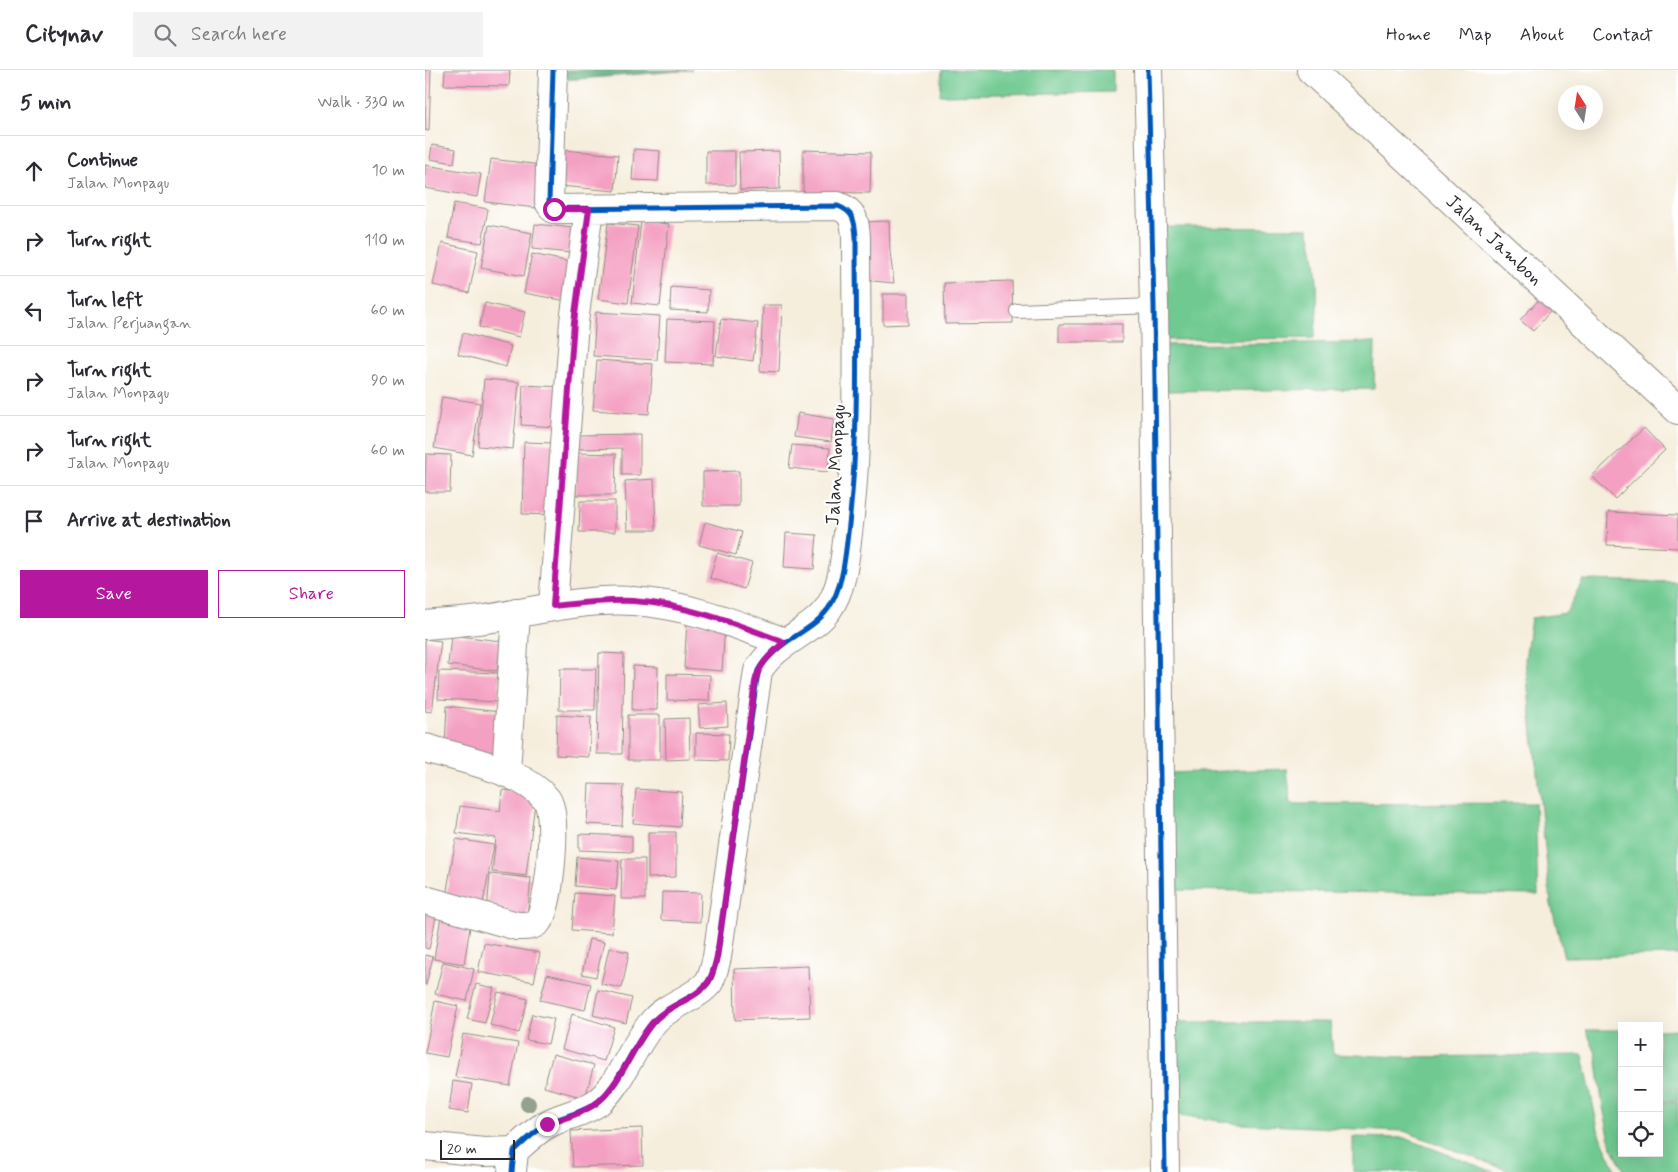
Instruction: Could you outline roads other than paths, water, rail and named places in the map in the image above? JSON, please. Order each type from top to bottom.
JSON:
[{"type":"street","name":"Jalan Monpagu","points":[[513,1162],[547,1124],[585,1110],[599,1101],[611,1088],[639,1040],[655,1020],[677,1003],[701,991],[710,980],[717,957],[758,671],[764,660],[784,642],[815,623],[828,609],[835,595],[844,562],[855,480],[855,219],[848,210],[839,206],[554,209],[549,202],[553,70]]},
{"type":"street","points":[[1148,70],[1154,306],[1165,1172]]},
{"type":"street","name":"Jalan Jambon","points":[[1311,70],[1678,410]]},
{"type":"street","points":[[553,606],[573,331],[589,209]]},
{"type":"street","points":[[425,625],[553,606],[609,601],[661,604],[733,623],[784,642]]},
{"type":"street","points":[[505,773],[516,613]]},
{"type":"street","points":[[425,748],[524,780],[548,802],[551,815],[551,856],[544,905],[538,921],[529,926],[517,926],[425,900]]},
{"type":"street","points":[[425,1146],[484,1152],[513,1162]]},
{"type":"lane","points":[[1017,311],[1154,306]]}]
